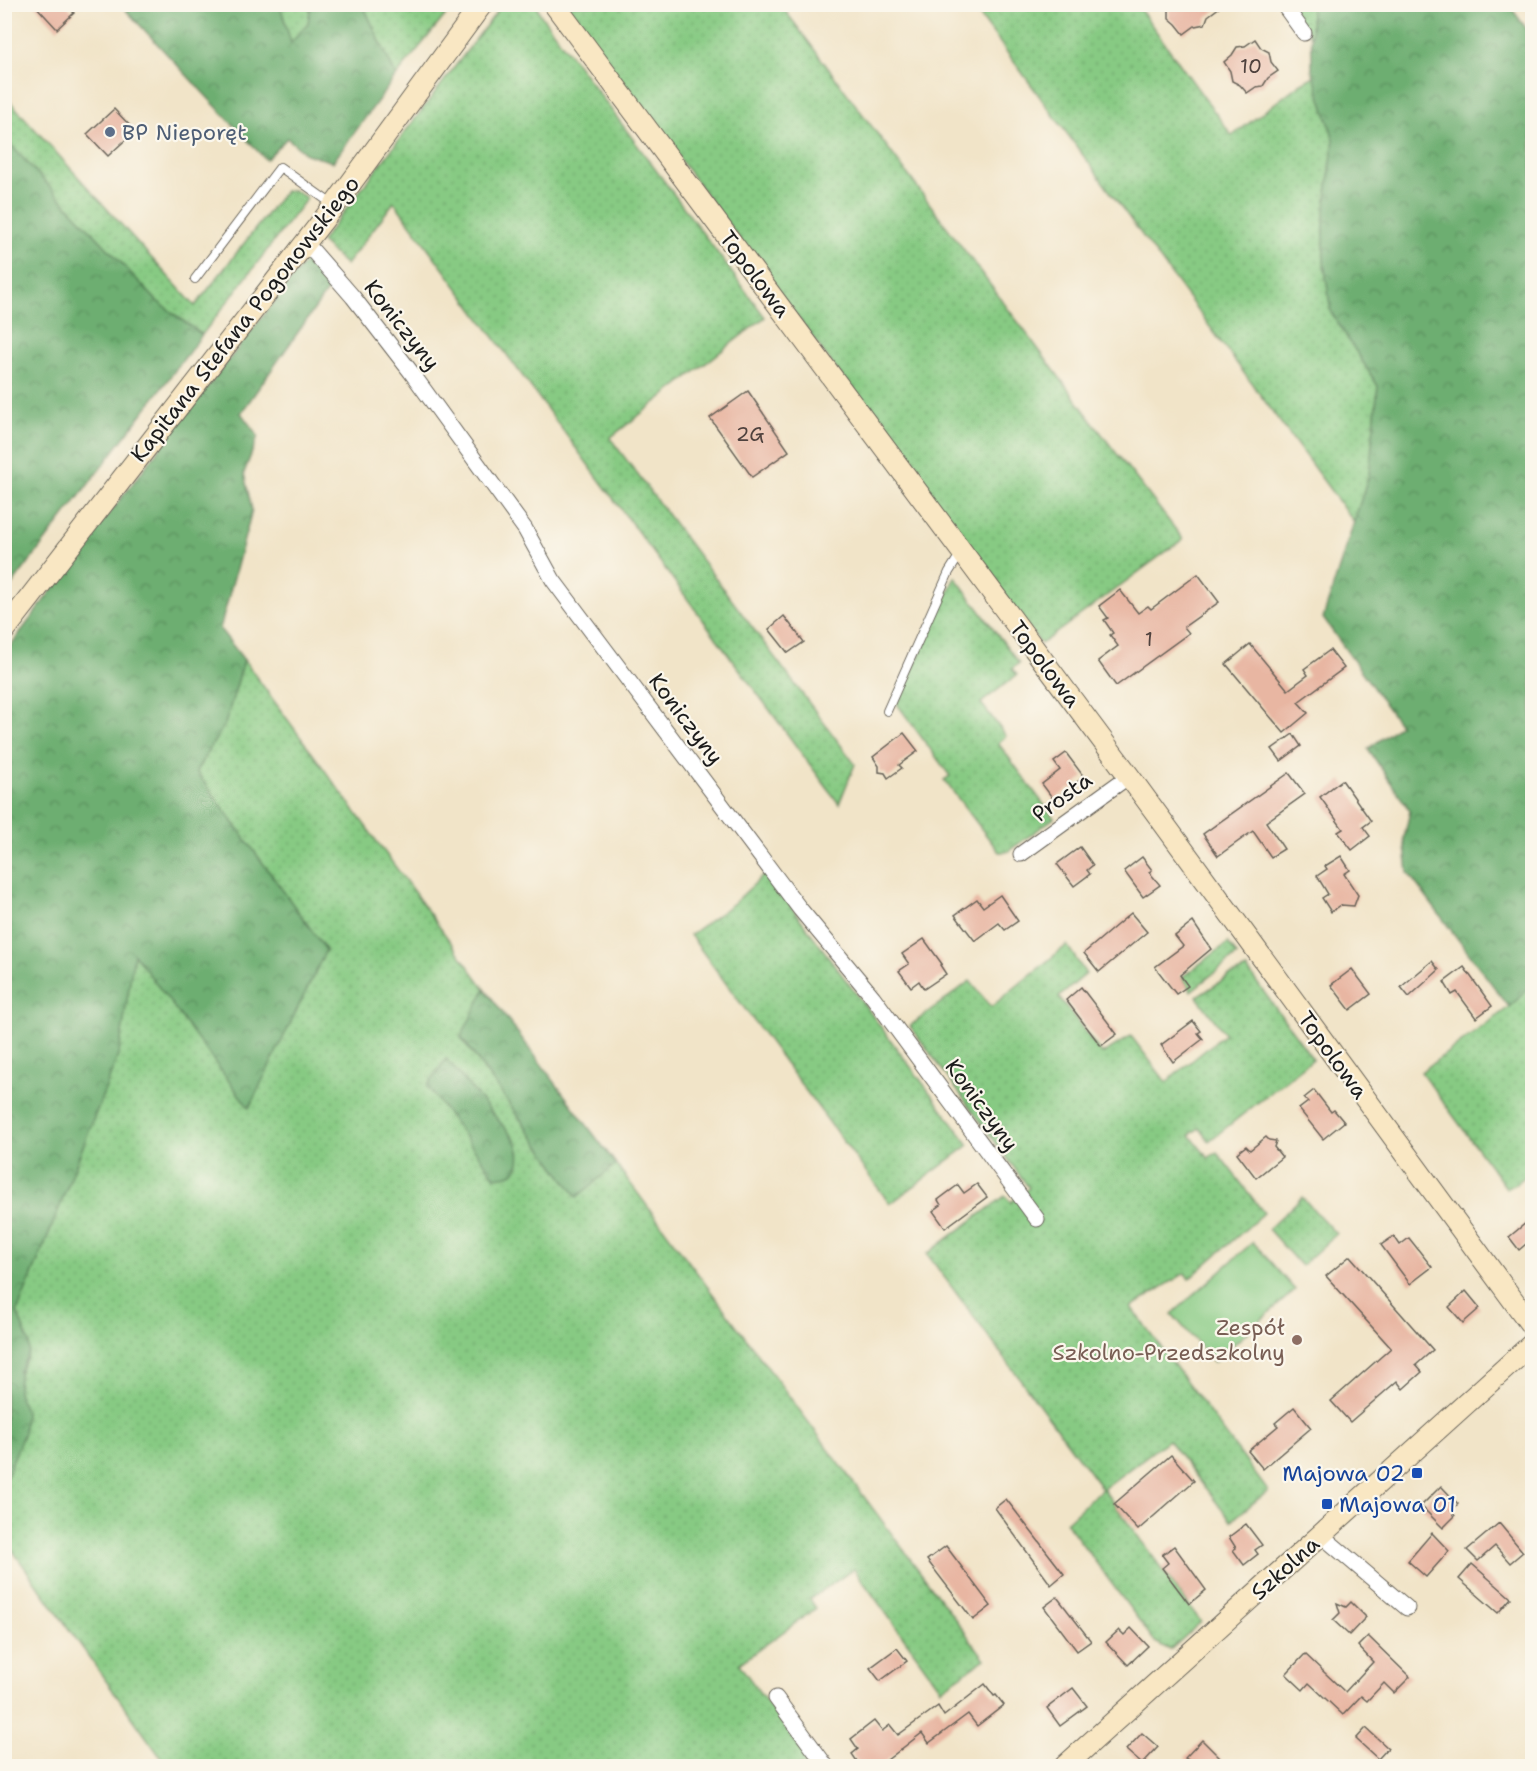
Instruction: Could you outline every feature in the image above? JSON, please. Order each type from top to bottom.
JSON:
[{"type":"street","name":"Kapitana Stefana Pogonowskiego","points":[[4,631],[306,243],[482,4]]},
{"type":"street","name":"Topolowa","points":[[554,4],[1129,776],[1533,1326]]},
{"type":"street","points":[[1283,4],[1304,33]]},
{"type":"street","name":"Koniczyny","points":[[306,243],[353,297],[411,372],[525,529],[560,589],[800,909],[873,997],[1037,1219]]},
{"type":"street","name":"Prosta","points":[[1021,855],[1129,776]]},
{"type":"street","name":"Szkolna","points":[[1065,1767],[1321,1535],[1531,1350]]},
{"type":"street","points":[[1321,1535],[1407,1608]]},
{"type":"street","points":[[776,1698],[826,1767]]},
{"type":"lane","points":[[195,279],[280,167],[334,206]]},
{"type":"lane","points":[[887,711],[949,572],[962,552]]},
{"type":"green space","points":[[452,4],[453,6],[396,76],[363,5]]},
{"type":"green space","points":[[121,5],[280,5],[291,43],[308,23],[311,5],[363,5],[396,76],[333,162],[306,154],[287,138],[266,160]]},
{"type":"green space","points":[[280,5],[311,5],[308,23],[291,44]]},
{"type":"green space","points":[[502,5],[537,5],[540,14],[765,317],[610,438],[855,764],[839,804],[394,202],[346,265],[321,242]]},
{"type":"green space","points":[[565,5],[781,5],[1183,539],[1041,644]]},
{"type":"green space","points":[[972,5],[1137,5],[1232,136],[1300,84],[1314,76],[1334,139],[1324,217],[1324,262],[1331,312],[1378,386],[1369,475],[1354,522]]},
{"type":"green space","points":[[1288,5],[1311,5],[1312,38]]},
{"type":"green space","points":[[1311,5],[1509,5],[1532,36],[1532,986],[1509,1007],[1408,873],[1404,838],[1410,811],[1368,749],[1400,725],[1323,618],[1369,475],[1378,386],[1331,312],[1324,262],[1324,217],[1334,139],[1312,70]]},
{"type":"green space","points":[[5,96],[195,306],[285,191],[295,191],[307,198],[202,335],[157,301],[5,139]]},
{"type":"green space","points":[[5,139],[157,301],[202,335],[5,594]]},
{"type":"green space","points":[[308,258],[330,287],[241,413],[258,436],[244,473],[252,510],[220,629],[244,660],[225,724],[196,771],[326,950],[249,1108],[134,954],[119,1053],[17,1312],[29,1343],[29,1352],[19,1373],[18,1392],[25,1411],[24,1432],[5,1481],[5,653],[97,529]]},
{"type":"green space","points":[[955,577],[1019,663],[1012,669],[1017,675],[981,703],[1006,736],[998,743],[1054,818],[1007,852],[999,852],[944,780],[950,776],[897,704]]},
{"type":"green space","points":[[244,660],[485,989],[461,1038],[577,1197],[616,1164],[985,1659],[941,1689],[854,1569],[810,1599],[816,1608],[739,1664],[813,1766],[167,1766],[5,1540],[4,1481],[25,1411],[18,1392],[19,1373],[25,1361],[29,1343],[17,1312],[119,1053],[134,953],[326,950],[196,771],[225,724]],"holes":[[[446,1059],[516,1141],[520,1154]]]},
{"type":"green space","points":[[766,873],[969,1145],[890,1204],[690,935],[734,903]]},
{"type":"green space","points":[[1228,943],[1237,955],[1191,991],[1182,977]]},
{"type":"green space","points":[[1067,945],[1086,974],[1059,997],[1102,1054],[1131,1036],[1166,1082],[1225,1034],[1197,997],[1229,976],[1247,969],[1313,1059],[1209,1141],[1199,1128],[1190,1135],[1208,1158],[1217,1152],[1264,1213],[1189,1279],[1185,1273],[1131,1307],[1268,1491],[1231,1521],[1168,1440],[1103,1489],[1201,1622],[1170,1650],[1155,1642],[1066,1522],[1102,1489],[927,1254],[1005,1196],[1011,1202],[1029,1188],[910,1026],[970,981],[991,1007]]},
{"type":"green space","points":[[1532,986],[1532,1184],[1526,1176],[1507,1189],[1421,1072],[1509,1007]]},
{"type":"green space","points":[[485,989],[616,1164],[577,1197],[461,1037]]},
{"type":"green space","points":[[446,1059],[516,1141],[519,1163],[511,1174],[495,1177],[427,1086]]},
{"type":"green space","points":[[1302,1197],[1336,1234],[1301,1266],[1268,1229]]},
{"type":"green space","points":[[1253,1242],[1295,1290],[1214,1362],[1172,1314]]},
{"type":"building","points":[[34,4],[66,4],[74,13],[57,29]]},
{"type":"building","points":[[1169,4],[1224,4],[1208,16],[1205,24],[1195,26],[1184,34],[1169,18]]},
{"type":"building","points":[[1255,39],[1261,48],[1269,52],[1271,62],[1278,71],[1268,78],[1263,86],[1256,87],[1247,93],[1240,85],[1232,81],[1230,71],[1224,62],[1237,47],[1245,46]]},
{"type":"building","points":[[114,109],[135,131],[108,156],[87,134]]},
{"type":"building","points":[[748,391],[789,451],[752,477],[710,418]]},
{"type":"building","points":[[1198,574],[1219,602],[1184,627],[1189,633],[1116,686],[1098,661],[1118,646],[1110,635],[1113,633],[1104,620],[1108,618],[1099,606],[1120,590],[1138,613],[1148,606],[1151,609]]},
{"type":"building","points":[[784,616],[804,642],[788,653],[769,629]]},
{"type":"building","points":[[1250,644],[1288,690],[1308,675],[1304,669],[1330,650],[1344,668],[1298,702],[1308,713],[1284,733],[1226,664]]},
{"type":"building","points":[[904,733],[918,751],[899,765],[902,768],[888,778],[885,773],[879,772],[879,766],[873,757]]},
{"type":"building","points":[[1293,734],[1301,746],[1281,761],[1272,749]]},
{"type":"building","points":[[1066,753],[1084,777],[1076,783],[1075,788],[1070,788],[1054,800],[1042,784],[1060,770],[1054,762]]},
{"type":"building","points":[[1289,773],[1305,794],[1266,822],[1284,849],[1271,857],[1253,831],[1218,856],[1203,834]]},
{"type":"building","points":[[1342,780],[1371,821],[1363,827],[1370,836],[1352,850],[1338,832],[1343,829],[1320,797]]},
{"type":"building","points":[[1080,847],[1093,865],[1087,870],[1090,874],[1074,886],[1057,864]]},
{"type":"building","points":[[1341,856],[1350,870],[1344,874],[1358,895],[1354,906],[1341,905],[1331,912],[1322,898],[1328,894],[1317,876],[1327,869],[1325,866]]},
{"type":"building","points":[[1142,857],[1152,870],[1149,872],[1160,885],[1143,897],[1124,871]]},
{"type":"building","points":[[1000,895],[1018,921],[1005,930],[999,923],[975,941],[955,915],[977,899],[983,907]]},
{"type":"building","points":[[1131,913],[1147,932],[1099,972],[1084,953]]},
{"type":"building","points":[[1193,922],[1211,949],[1180,975],[1188,986],[1176,994],[1155,967],[1183,946],[1175,936]]},
{"type":"building","points":[[924,939],[942,964],[940,965],[946,974],[924,989],[919,981],[911,987],[899,971],[909,964],[902,954]]},
{"type":"building","points":[[1432,961],[1439,970],[1409,997],[1401,987]]},
{"type":"building","points":[[1464,967],[1492,1006],[1476,1018],[1457,992],[1452,995],[1444,982]]},
{"type":"building","points":[[1352,969],[1371,994],[1350,1010],[1331,985]]},
{"type":"building","points":[[1081,987],[1117,1034],[1101,1046],[1066,1000]]},
{"type":"building","points":[[1193,1021],[1201,1031],[1198,1033],[1203,1039],[1173,1062],[1161,1045]]},
{"type":"building","points":[[1314,1090],[1331,1112],[1334,1110],[1344,1122],[1323,1139],[1299,1109],[1308,1102],[1304,1098]]},
{"type":"building","points":[[1266,1137],[1276,1141],[1274,1147],[1282,1157],[1256,1178],[1237,1153],[1246,1146],[1250,1150]]},
{"type":"building","points":[[977,1184],[987,1197],[945,1228],[933,1211],[941,1205],[938,1200],[958,1185],[964,1193]]},
{"type":"building","points":[[1533,1217],[1533,1238],[1519,1250],[1509,1237]]},
{"type":"building","points":[[1394,1236],[1400,1245],[1409,1238],[1432,1267],[1410,1284],[1381,1245]]},
{"type":"building","points":[[1350,1256],[1433,1350],[1416,1365],[1422,1372],[1403,1389],[1397,1381],[1350,1422],[1331,1401],[1391,1348],[1326,1276]]},
{"type":"building","points":[[1466,1291],[1480,1308],[1463,1323],[1449,1307]]},
{"type":"building","points":[[1294,1407],[1311,1428],[1263,1469],[1248,1451],[1278,1426],[1275,1423]]},
{"type":"building","points":[[1171,1455],[1194,1481],[1138,1530],[1114,1504]]},
{"type":"building","points":[[1441,1486],[1458,1504],[1451,1511],[1455,1516],[1443,1528],[1421,1506]]},
{"type":"building","points":[[1006,1499],[1064,1574],[1051,1585],[995,1508]]},
{"type":"building","points":[[1499,1523],[1523,1552],[1510,1563],[1495,1546],[1478,1561],[1467,1550]]},
{"type":"building","points":[[1246,1524],[1262,1545],[1255,1550],[1258,1554],[1244,1565],[1233,1550],[1236,1548],[1229,1537]]},
{"type":"building","points":[[1432,1533],[1449,1551],[1426,1577],[1408,1561]]},
{"type":"building","points":[[946,1546],[991,1606],[973,1620],[927,1560]]},
{"type":"building","points":[[1174,1546],[1206,1590],[1189,1604],[1162,1568],[1168,1563],[1162,1555]]},
{"type":"building","points":[[1472,1564],[1511,1598],[1498,1613],[1459,1579]]},
{"type":"building","points":[[1057,1597],[1091,1641],[1077,1651],[1044,1607]]},
{"type":"building","points":[[1351,1602],[1366,1617],[1349,1635],[1333,1620],[1340,1613],[1337,1603],[1346,1607]]},
{"type":"building","points":[[1131,1628],[1148,1646],[1128,1665],[1106,1642],[1119,1630],[1124,1635]]},
{"type":"building","points":[[1368,1636],[1410,1677],[1394,1693],[1384,1683],[1367,1701],[1361,1696],[1343,1715],[1309,1683],[1303,1690],[1286,1674],[1305,1654],[1345,1692],[1373,1662],[1358,1646]]},
{"type":"building","points":[[897,1648],[907,1661],[880,1681],[870,1668]]},
{"type":"building","points":[[985,1684],[1004,1705],[977,1726],[968,1714],[929,1743],[922,1733],[878,1767],[861,1767],[852,1754],[858,1749],[851,1739],[874,1721],[882,1731],[890,1725],[898,1735],[938,1706],[944,1716]]},
{"type":"building","points":[[1073,1688],[1087,1706],[1060,1726],[1047,1708]]},
{"type":"building","points":[[1366,1728],[1388,1748],[1378,1759],[1356,1739]]},
{"type":"building","points":[[1142,1733],[1158,1747],[1142,1764],[1126,1750]]},
{"type":"building","points":[[1202,1740],[1221,1759],[1214,1767],[1182,1767],[1188,1760],[1185,1758]]},
{"type":"place","name":"BP Nieporęt","points":[[110,132]]},
{"type":"place","name":"Zespół Szkolno-Przedszkolny","points":[[1297,1340]]},
{"type":"place","name":"Majowa 02","points":[[1417,1473]]},
{"type":"place","name":"Majowa 01","points":[[1327,1504]]}]
